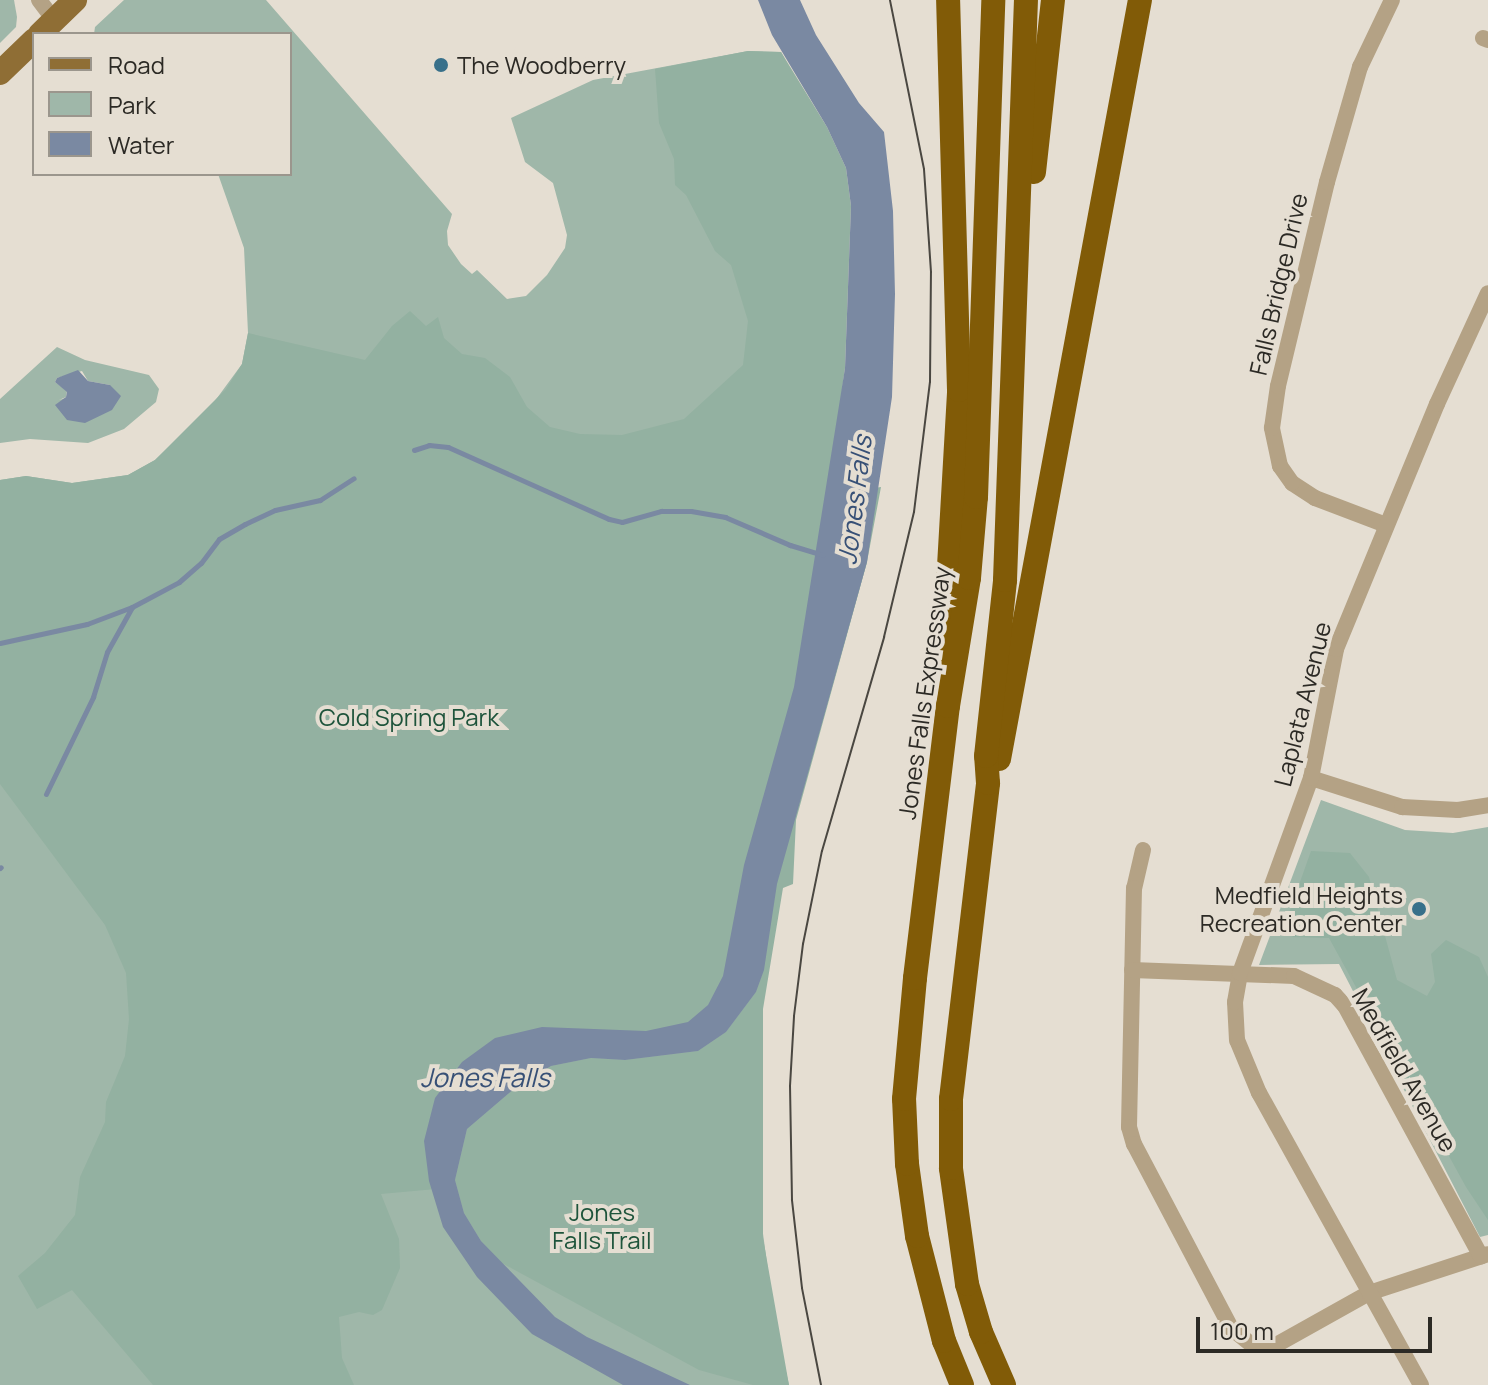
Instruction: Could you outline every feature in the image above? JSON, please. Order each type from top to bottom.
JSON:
[{"type":"highway","points":[[948,0],[959,390],[944,662],[948,706]]},
{"type":"highway","name":"Jones Falls Expressway","points":[[962,1385],[944,1341],[917,1236],[905,1132],[907,1045],[948,706],[969,578],[976,497],[993,0]]},
{"type":"highway","points":[[1004,1385],[981,1332],[967,1284],[951,1168],[954,1048],[988,783],[986,756],[1009,512],[1026,0]]},
{"type":"highway","points":[[1015,329],[1053,0]]},
{"type":"highway","points":[[988,783],[1003,745],[1140,0]]},
{"type":"main road","points":[[47,27],[75,0]]},
{"type":"main road","points":[[0,73],[32,42]]},
{"type":"street","points":[[39,0],[47,27]]},
{"type":"street","name":"Falls Bridge Drive","points":[[1386,525],[1315,498],[1292,483],[1280,466],[1272,428],[1278,386],[1327,182],[1360,67],[1392,0]]},
{"type":"street","name":"Laplata Avenue","points":[[1421,1385],[1244,1063],[1235,1022],[1240,973],[1311,778],[1332,660],[1386,525],[1488,293]]},
{"type":"street","points":[[1311,778],[1402,807],[1458,810],[1488,805]]},
{"type":"street","points":[[1143,850],[1134,888],[1127,1110],[1131,1135],[1231,1328],[1251,1344],[1276,1345],[1369,1293],[1484,1255]]},
{"type":"street","name":"Medfield Avenue","points":[[1132,970],[1294,976],[1323,986],[1345,1006],[1484,1255]]},
{"type":"green space","points":[[0,0],[14,0],[17,17],[16,27],[0,43]]},
{"type":"green space","name":"Cold Spring Park","points":[[124,0],[266,0],[452,214],[447,231],[448,245],[461,264],[472,274],[477,270],[507,299],[526,296],[547,275],[565,248],[567,235],[553,183],[525,162],[511,118],[593,80],[748,51],[781,52],[802,90],[867,562],[777,884],[764,970],[755,1086],[759,1204],[775,1322],[789,1385],[0,1385],[0,480],[26,476],[72,483],[128,475],[155,460],[209,409],[242,364],[248,333],[244,248],[219,176],[292,176],[292,32],[94,32],[95,27]]},
{"type":"green space","name":"Cold Spring Park","points":[[748,51],[781,52],[827,127],[846,168],[851,206],[845,368],[827,495],[881,487],[867,562],[796,820],[793,884],[783,888],[763,1009],[763,1238],[789,1385],[753,1385],[699,1370],[500,1262],[481,1241],[464,1213],[455,1180],[467,1129],[515,1088],[551,1066],[591,1058],[625,1060],[698,1051],[726,1032],[756,992],[763,971],[750,969],[732,1008],[702,1038],[663,1045],[578,1043],[520,1059],[481,1079],[460,1096],[447,1125],[443,1164],[447,1188],[381,1194],[399,1239],[400,1268],[382,1310],[373,1315],[359,1312],[339,1317],[342,1358],[354,1385],[153,1385],[72,1290],[37,1309],[18,1276],[45,1253],[75,1215],[80,1177],[105,1122],[106,1102],[125,1056],[129,1019],[126,973],[105,925],[0,784],[0,480],[26,476],[72,483],[128,475],[155,460],[226,389],[242,364],[248,333],[365,360],[392,326],[410,311],[426,326],[438,317],[444,338],[462,354],[485,358],[510,377],[527,407],[550,427],[580,434],[622,435],[684,419],[743,365],[748,321],[731,265],[715,251],[686,195],[675,185],[674,159],[659,123],[655,69]]},
{"type":"green space","points":[[57,347],[85,360],[149,375],[159,389],[156,402],[124,429],[88,443],[30,439],[0,443],[0,399]],"holes":[[[82,371],[88,381],[110,385],[59,400],[66,397],[67,391],[55,382],[57,378]]]},
{"type":"green space","points":[[1321,800],[1405,830],[1453,833],[1488,827],[1488,1235],[1480,1237],[1339,964],[1259,965]]},
{"type":"green space","points":[[1311,851],[1350,853],[1369,877],[1397,980],[1427,996],[1435,982],[1431,954],[1446,940],[1479,957],[1488,977],[1488,1220],[1466,1187],[1329,938],[1293,937],[1284,927]]},
{"type":"water","name":"Jones Falls","points":[[758,0],[800,0],[816,35],[859,103],[884,132],[893,211],[895,294],[892,397],[867,562],[777,884],[764,970],[756,992],[726,1032],[698,1051],[625,1060],[591,1058],[551,1066],[515,1088],[467,1129],[455,1180],[464,1213],[481,1241],[555,1317],[587,1337],[690,1385],[623,1385],[532,1334],[477,1277],[443,1227],[429,1181],[424,1141],[435,1098],[462,1062],[495,1038],[542,1027],[646,1031],[688,1022],[708,1005],[723,976],[744,865],[794,687],[845,368],[851,206],[846,168],[827,127],[772,35]]},
{"type":"water","points":[[78,370],[88,381],[110,385],[121,396],[112,410],[85,423],[67,420],[55,405],[66,397],[67,392],[55,382],[57,378]]},
{"type":"waterway","points":[[414,450],[429,445],[448,447],[609,519],[622,522],[661,511],[691,511],[725,517],[790,545],[823,555]]},
{"type":"waterway","points":[[0,643],[87,624],[132,607],[179,582],[201,563],[219,539],[275,510],[320,500],[354,478]]},
{"type":"waterway","points":[[46,794],[93,697],[107,652],[132,607]]},
{"type":"tram line","points":[[821,1385],[802,1288],[792,1200],[790,1086],[794,1016],[803,944],[822,851],[884,637],[914,512],[930,382],[931,272],[924,169],[890,0]]},
{"type":"place","name":"The Woodberry","points":[[441,65]]},
{"type":"place","name":"Medfield Heights Recreation Center","points":[[1419,909]]},
{"type":"park label","name":"Jones Falls Trail","points":[[602,1226]]}]
